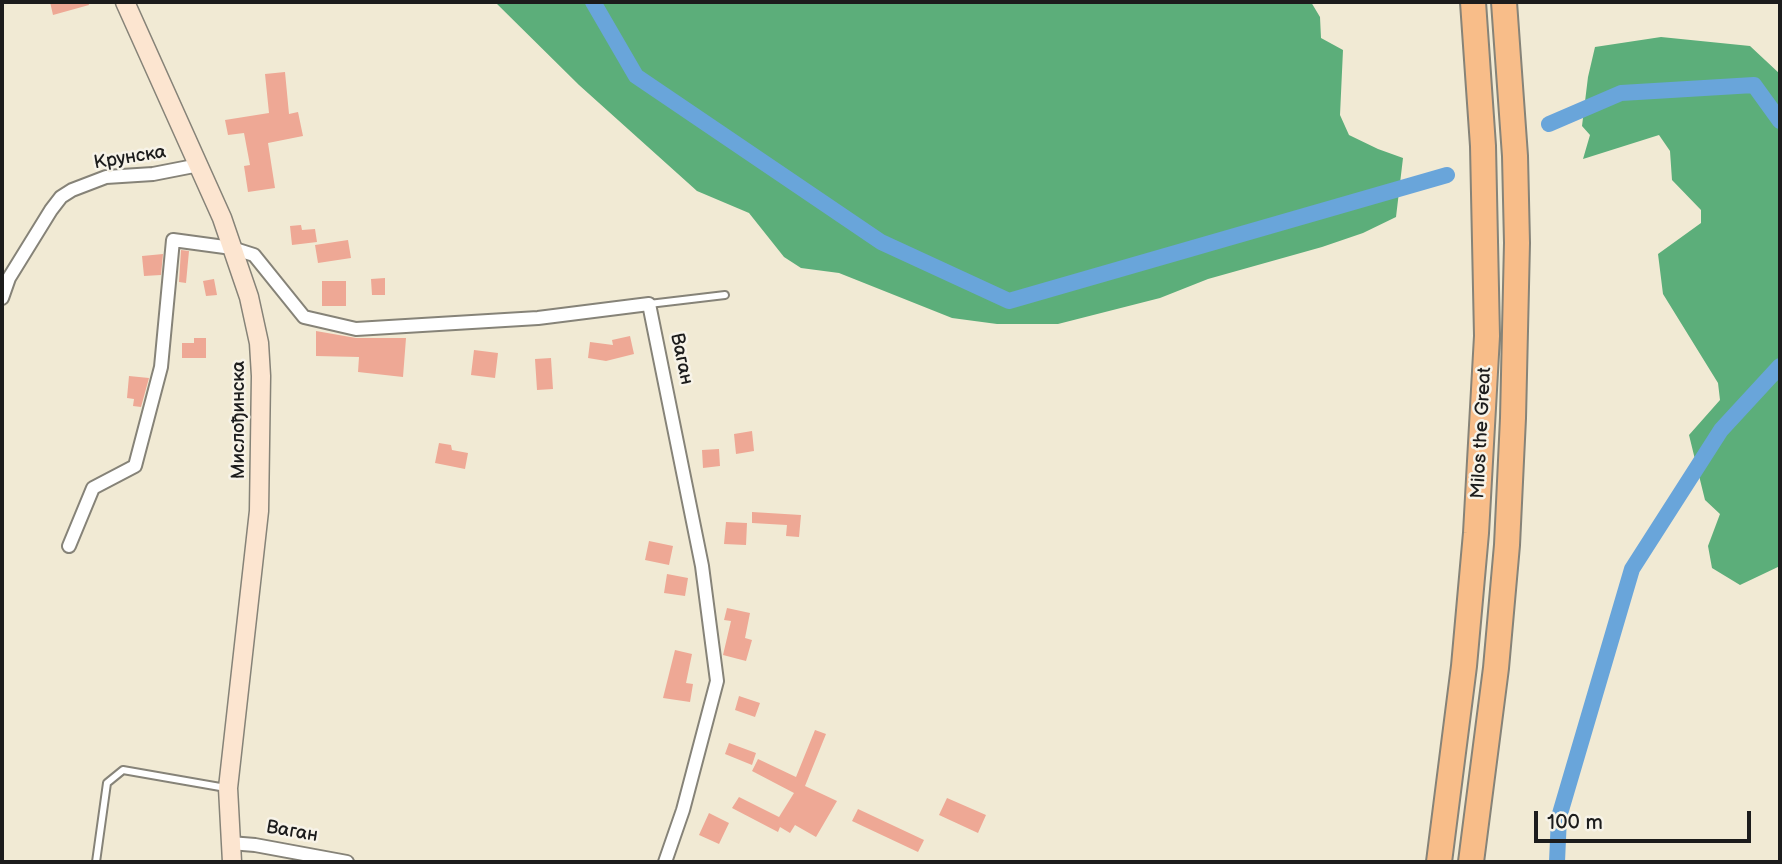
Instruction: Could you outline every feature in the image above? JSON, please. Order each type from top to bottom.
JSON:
[{"type":"highway","name":"Milos the Great","points":[[1439,862],[1464,666],[1476,533],[1487,336],[1483,146],[1474,2]]},
{"type":"highway","name":"Milos the Great","points":[[1471,862],[1496,668],[1507,545],[1513,418],[1517,243],[1515,156],[1504,2]]},
{"type":"main road","name":"Мислођинска","points":[[125,2],[200,165],[232,248],[251,306],[259,343],[261,466],[256,554],[228,788],[232,862]]},
{"type":"street","name":"Крунска","points":[[2,298],[9,278],[61,197],[106,177],[153,174],[200,165]]},
{"type":"street","points":[[69,545],[93,488],[135,466],[161,367],[173,240],[232,248],[254,255],[304,317],[356,329],[538,318],[649,304]]},
{"type":"street","name":"Ваган","points":[[649,304],[702,566],[717,681],[666,862]]},
{"type":"street","name":"Ваган","points":[[230,843],[347,862]]},
{"type":"lane","points":[[649,304],[725,295]]},
{"type":"lane","points":[[96,862],[107,783],[123,770],[228,788]]},
{"type":"green space","points":[[495,2],[1311,2],[1320,17],[1321,38],[1343,50],[1340,115],[1349,135],[1403,158],[1396,217],[1363,233],[1322,247],[1208,279],[1160,298],[1058,324],[997,324],[952,318],[839,273],[801,268],[784,257],[749,213],[697,191],[579,85]]},
{"type":"green space","points":[[1661,37],[1750,46],[1780,74],[1780,566],[1740,585],[1712,568],[1708,546],[1720,514],[1705,500],[1689,435],[1720,400],[1718,383],[1663,294],[1658,254],[1701,223],[1701,210],[1672,180],[1670,151],[1659,135],[1583,159],[1590,135],[1582,126],[1595,47]]},
{"type":"building","points":[[50,2],[88,2],[89,5],[53,15]]},
{"type":"building","points":[[285,72],[289,114],[298,112],[303,136],[268,143],[275,188],[248,192],[244,166],[250,165],[244,133],[228,135],[225,120],[269,113],[265,74]]},
{"type":"building","points":[[301,225],[302,230],[315,229],[317,242],[292,245],[290,226]]},
{"type":"building","points":[[348,240],[351,258],[318,263],[315,245]]},
{"type":"building","points":[[181,250],[189,251],[186,283],[179,282]]},
{"type":"building","points":[[163,254],[161,275],[144,276],[142,256]]},
{"type":"building","points":[[385,278],[385,295],[372,295],[371,279]]},
{"type":"building","points":[[214,279],[217,295],[206,296],[203,281]]},
{"type":"building","points":[[322,281],[346,281],[346,306],[322,306]]},
{"type":"building","points":[[316,331],[356,338],[406,338],[403,377],[358,372],[359,357],[316,356]]},
{"type":"building","points":[[630,336],[634,354],[606,361],[588,358],[590,342],[613,345],[612,340]]},
{"type":"building","points":[[194,338],[206,338],[206,358],[182,358],[182,343],[194,343]]},
{"type":"building","points":[[474,350],[498,353],[495,378],[471,375]]},
{"type":"building","points":[[551,358],[553,389],[537,390],[535,359]]},
{"type":"building","points":[[129,376],[149,378],[141,407],[133,406],[134,399],[127,398]]},
{"type":"building","points":[[752,431],[754,451],[736,454],[734,434]]},
{"type":"building","points":[[439,443],[451,445],[452,450],[468,453],[465,469],[435,463]]},
{"type":"building","points":[[719,449],[720,466],[703,468],[702,450]]},
{"type":"building","points":[[752,512],[801,515],[799,537],[786,536],[787,525],[752,523]]},
{"type":"building","points":[[726,522],[747,523],[746,545],[724,544]]},
{"type":"building","points":[[649,541],[673,546],[669,565],[645,560]]},
{"type":"building","points":[[667,574],[688,578],[685,596],[664,593]]},
{"type":"building","points":[[727,608],[750,613],[745,638],[752,640],[746,661],[723,655],[731,621],[724,620]]},
{"type":"building","points":[[675,650],[692,654],[686,683],[693,684],[690,702],[663,698]]},
{"type":"building","points":[[739,696],[760,703],[755,717],[735,710]]},
{"type":"building","points":[[815,730],[826,734],[805,786],[837,801],[816,837],[795,825],[790,833],[780,827],[778,832],[732,808],[739,797],[779,817],[794,793],[752,771],[758,759],[796,777]]},
{"type":"building","points":[[729,743],[756,753],[752,765],[725,754]]},
{"type":"building","points":[[947,798],[986,815],[978,833],[939,815]]},
{"type":"building","points":[[858,809],[924,840],[918,852],[852,821]]},
{"type":"building","points":[[709,813],[729,823],[719,844],[699,835]]},
{"type":"waterway","points":[[593,2],[636,76],[881,242],[1009,301],[1447,175]]},
{"type":"waterway","points":[[1549,124],[1621,93],[1754,85],[1780,121]]},
{"type":"waterway","points":[[1557,862],[1559,817],[1632,569],[1721,430],[1780,366]]}]
